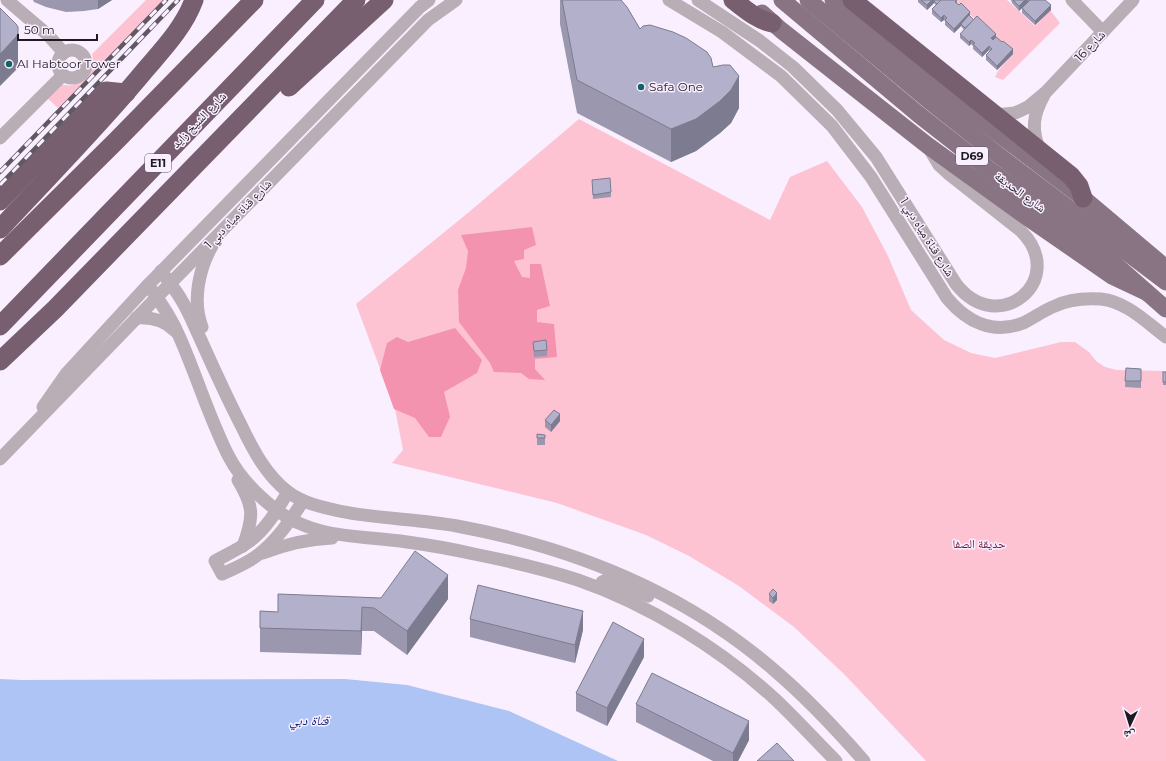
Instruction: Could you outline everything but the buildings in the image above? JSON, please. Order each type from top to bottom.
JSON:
[{"type":"highway","points":[[0,229],[126,93],[175,34],[187,16],[194,0]]},
{"type":"highway","points":[[0,256],[117,140],[254,0]]},
{"type":"highway","name":"شارع الشيخ زايد","points":[[0,326],[316,0]]},
{"type":"highway","points":[[0,361],[55,309],[356,0]]},
{"type":"highway","points":[[219,142],[280,95],[384,0]]},
{"type":"highway","points":[[733,0],[753,15],[763,20],[772,22]]},
{"type":"highway","points":[[852,0],[1071,176],[1079,186],[1084,198]]},
{"type":"highway","points":[[0,201],[106,91],[126,93]]},
{"type":"main road","name":"شارع الحديقة","points":[[782,0],[918,114],[987,168],[1082,238],[1166,309]]},
{"type":"main road","name":"شارع الحديقة","points":[[808,0],[891,71],[1166,282]]},
{"type":"main road","points":[[833,0],[957,103],[1084,198],[1166,268]]},
{"type":"main road","points":[[751,4],[927,145],[1056,238],[1102,269],[1123,282],[1146,292]]},
{"type":"street","points":[[7,0],[48,35],[64,53]]},
{"type":"street","name":"شارع قناة مياه دبي 1","points":[[25,433],[66,374],[161,271],[420,7],[429,0]]},
{"type":"street","name":"شارع قناة مياه دبي 1","points":[[0,459],[428,20],[456,0]]},
{"type":"street","name":"شارع قناة مياه دبي 1","points":[[669,0],[722,32],[781,76],[832,126],[871,177],[948,298],[957,310],[969,319],[983,325],[998,327],[1012,326],[1070,301],[1101,299],[1116,303],[1132,311],[1166,337]]},
{"type":"street","name":"شارع قناة مياه دبي 1","points":[[698,0],[754,37],[793,67],[837,110],[876,157],[963,293],[984,305],[996,306],[1008,304],[1019,299],[1028,291],[1034,280],[1037,269],[1037,257],[1034,247],[1021,231],[944,170],[927,145]]},
{"type":"street","points":[[1072,0],[1103,32]]},
{"type":"street","name":"شارع 16","points":[[995,115],[1008,115],[1022,111],[1046,92],[1133,0]]},
{"type":"street","points":[[69,50],[80,52],[84,55],[87,64],[84,73],[72,79],[60,72],[58,64],[64,53],[69,50]]},
{"type":"street","points":[[0,138],[63,75]]},
{"type":"street","name":"شارع 16","points":[[1040,151],[1036,140],[1034,122],[1039,105],[1046,92]]},
{"type":"street","points":[[219,233],[204,263],[198,286],[197,311],[222,374],[220,382]]},
{"type":"street","points":[[161,271],[183,301],[255,455],[272,477],[288,492],[303,501],[321,507],[354,514],[454,526],[531,543],[578,557],[634,579],[713,624],[744,646],[786,680],[836,730],[864,761]]},
{"type":"street","points":[[148,285],[157,297],[180,336],[228,456],[232,470],[244,491],[251,509],[251,520],[243,546]]},
{"type":"street","points":[[136,318],[146,318],[165,323],[180,336]]},
{"type":"street","points":[[228,456],[244,480],[255,491],[277,510],[304,526],[327,534],[408,542],[472,553],[548,570],[604,590],[668,621],[704,644],[742,672],[776,700],[836,761]]},
{"type":"street","points":[[288,492],[260,533],[243,546],[215,561],[222,574],[256,556],[276,538],[292,519],[303,501]]},
{"type":"street","points":[[256,556],[280,547],[301,542],[317,539],[354,537]]},
{"type":"street","points":[[604,590],[601,585],[602,582],[606,580],[611,581],[654,599],[688,619],[698,623],[713,624]]},
{"type":"green space","points":[[146,0],[164,0],[58,108],[46,97],[60,84],[73,85],[82,80],[91,68],[93,59],[92,54]]},
{"type":"green space","points":[[954,0],[1007,0],[1035,26],[1050,10],[1060,23],[1003,80],[995,77],[1013,53]]},
{"type":"green space","name":"حديقة الصفا","points":[[579,119],[770,220],[790,177],[827,161],[862,207],[888,256],[911,310],[944,340],[971,353],[995,358],[1061,342],[1075,342],[1089,352],[1096,361],[1105,367],[1117,370],[1166,371],[1166,761],[926,761],[845,675],[794,627],[739,586],[689,556],[646,535],[557,503],[392,463],[403,450],[395,409],[356,304],[469,212]]},
{"type":"shaded area","points":[[532,227],[536,245],[524,250],[524,259],[514,261],[522,277],[530,278],[530,264],[541,264],[550,306],[537,310],[537,322],[554,324],[557,357],[535,359],[535,369],[545,380],[529,379],[521,373],[494,372],[490,363],[459,322],[458,290],[466,268],[468,251],[461,235]]},
{"type":"shaded area","points":[[455,328],[482,360],[477,373],[444,392],[450,417],[441,437],[429,437],[415,418],[394,409],[380,370],[387,343],[397,337],[408,342]]},
{"type":"water","name":"قناة دبي","points":[[0,679],[345,679],[407,685],[509,711],[618,761],[0,761]]},
{"type":"railway","points":[[0,172],[166,0]]},
{"type":"railway","points":[[0,185],[178,0]]},
{"type":"place","name":"Al Habtoor Tower","points":[[9,64]]},
{"type":"place","name":"Safa One","points":[[641,87]]}]
